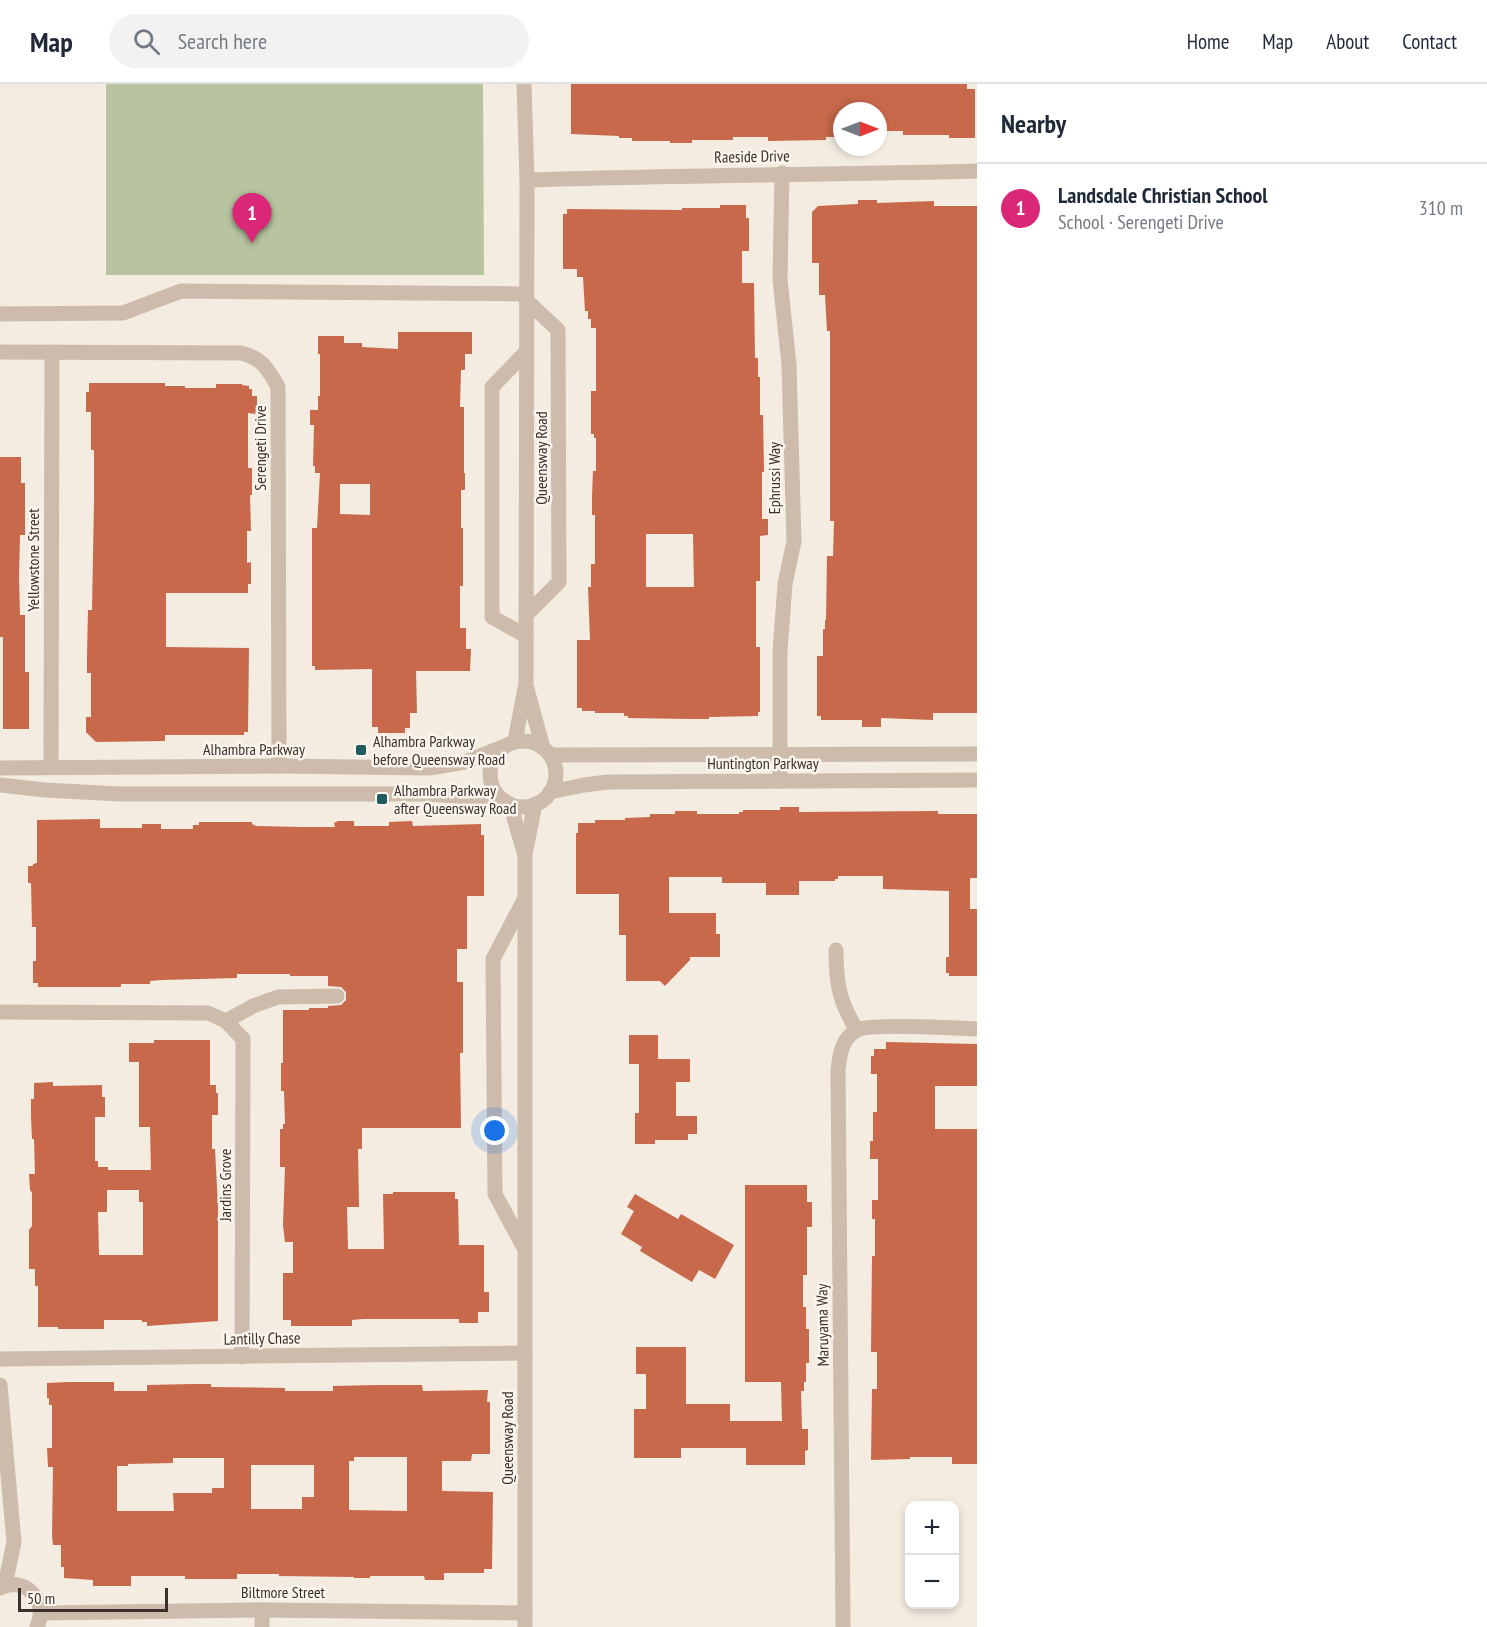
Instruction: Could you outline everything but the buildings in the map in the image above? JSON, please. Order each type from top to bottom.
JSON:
[{"type":"street","name":"Queensway Road","points":[[510,744],[526,683],[527,180],[524,84]]},
{"type":"street","name":"Raeside Drive","points":[[527,180],[782,173],[977,171]]},
{"type":"street","name":"Ephrussi Way","points":[[780,781],[780,652],[785,584],[794,541],[789,365],[780,279],[782,173]]},
{"type":"street","points":[[0,314],[123,313],[181,291],[526,297]]},
{"type":"street","name":"Queensway Road","points":[[526,297],[558,330],[559,570],[559,582],[526,615]]},
{"type":"street","name":"Serengeti Drive","points":[[0,352],[241,353],[255,356],[269,370],[278,387],[279,766]]},
{"type":"street","name":"Yellowstone Street","points":[[51,352],[51,767]]},
{"type":"street","points":[[526,352],[492,387],[492,617],[526,636]]},
{"type":"street","name":"Queensway Road","points":[[526,683],[547,752]]},
{"type":"street","points":[[0,785],[120,794],[427,794],[483,798],[507,803],[522,806],[535,804],[550,792],[555,774],[547,752],[530,741],[510,744],[496,753],[492,762],[490,773],[492,784],[496,794],[507,803]]},
{"type":"street","name":"Alhambra Parkway","points":[[0,768],[279,766],[429,768],[465,762],[510,744]]},
{"type":"street","name":"Huntington Parkway","points":[[547,752],[977,754]]},
{"type":"street","name":"Huntington Parkway","points":[[550,792],[609,782],[977,780]]},
{"type":"street","name":"Queensway Road","points":[[507,803],[525,854]]},
{"type":"street","name":"Queensway Road","points":[[525,1620],[525,854],[535,804]]},
{"type":"street","name":"Queensway Road","points":[[525,897],[493,959],[495,1194],[525,1248]]},
{"type":"street","points":[[836,950],[839,995],[846,1013],[857,1030],[876,1027],[977,1029]]},
{"type":"street","points":[[0,1012],[208,1013],[226,1021],[253,1006],[278,997],[336,996]]},
{"type":"street","name":"Jardins Grove","points":[[226,1021],[243,1039],[242,1357]]},
{"type":"street","name":"Maruyama Way","points":[[843,1627],[838,1070],[841,1046],[857,1030]]},
{"type":"street","name":"Lantilly Chase","points":[[0,1359],[525,1353]]},
{"type":"street","points":[[0,1386],[14,1542],[3,1587],[14,1584],[30,1590],[40,1604],[40,1620]]},
{"type":"street","points":[[262,1610],[262,1627]]},
{"type":"street","name":"Biltmore Street","points":[[40,1620],[262,1610],[525,1620]]},
{"type":"green space","points":[[106,84],[483,84],[484,275],[106,275]]},
{"type":"place","name":"Landsdale Christian School","points":[[252,243]]},
{"type":"place","name":"Alhambra Parkway before Queensway Road","points":[[361,750]]},
{"type":"place","name":"Alhambra Parkway after Queensway Road","points":[[382,799]]}]
